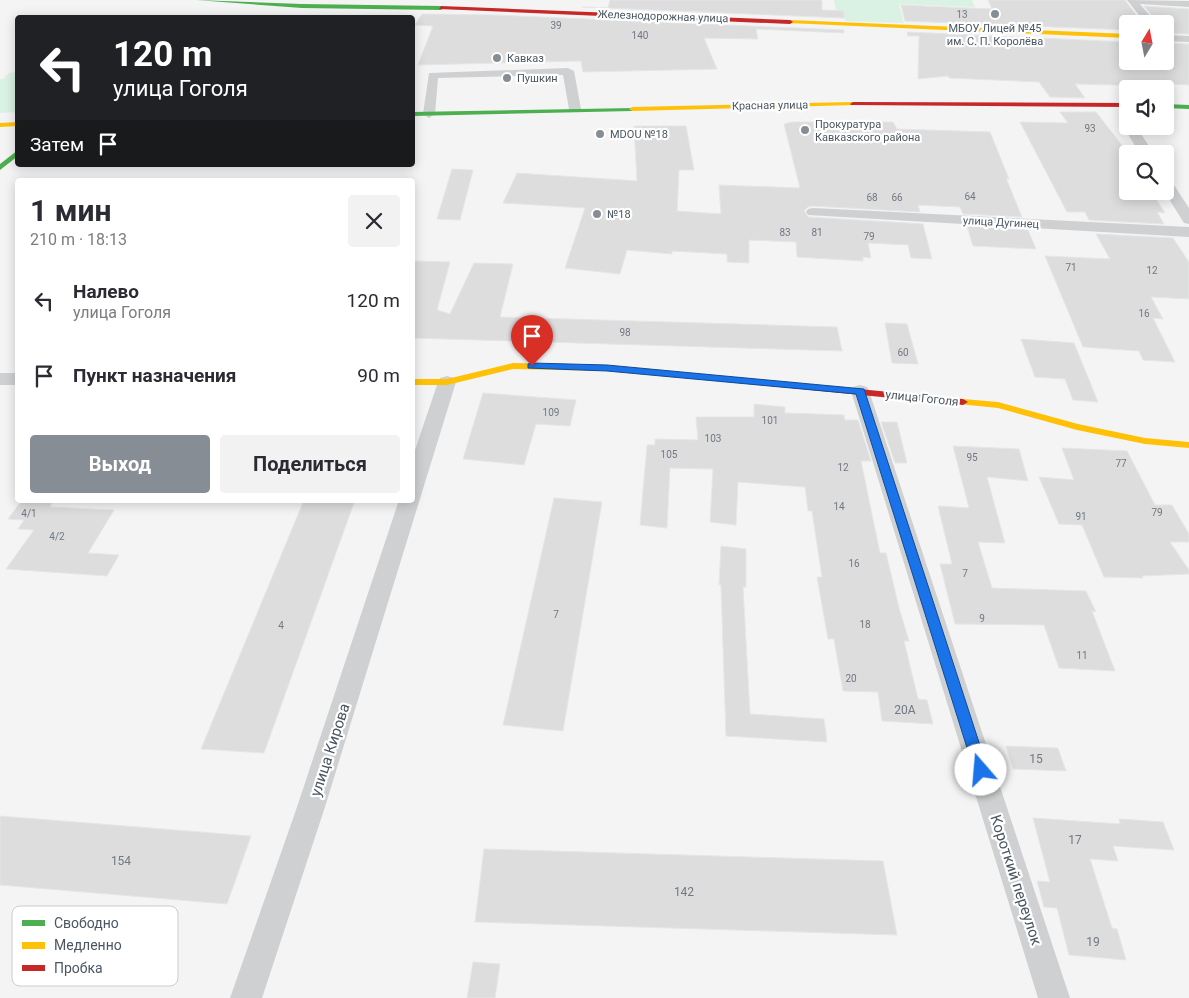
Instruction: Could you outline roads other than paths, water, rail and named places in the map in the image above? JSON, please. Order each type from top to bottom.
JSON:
[{"type":"street","name":"Железнодорожная улица","points":[[199,0],[494,9],[1119,36]]},
{"type":"street","points":[[1143,15],[1131,2],[1189,4]]},
{"type":"street","points":[[1174,38],[1189,39]]},
{"type":"street","points":[[429,114],[433,75],[568,71],[575,109]]},
{"type":"street","name":"Красная улица","points":[[415,114],[856,104],[1119,105]]},
{"type":"street","points":[[1174,106],[1189,107]]},
{"type":"street","points":[[0,125],[15,124]]},
{"type":"street","points":[[0,168],[15,155]]},
{"type":"street","points":[[1174,196],[1189,220]]},
{"type":"street","name":"улица Дугинец","points":[[813,212],[1189,232]]},
{"type":"street","name":"улица Гоголя","points":[[415,382],[447,382],[513,366],[607,368],[860,391],[998,406],[1077,427],[1145,441],[1189,445]]},
{"type":"street","points":[[0,379],[15,379]]},
{"type":"street","points":[[415,483],[447,382]]},
{"type":"street","name":"Короткий переулок","points":[[860,391],[1054,998]]},
{"type":"street","name":"улица Кирова","points":[[246,998],[313,800],[409,503]]},
{"type":"place","name":"МБОУ Лицей №45 им. С. П. Королёва","points":[[995,14]]},
{"type":"place","name":"Кавказ","points":[[497,58]]},
{"type":"place","name":"Пушкин","points":[[507,78]]},
{"type":"place","name":"Прокуратура Кавказского района","points":[[805,130]]},
{"type":"place","name":"MDOU №18","points":[[600,134]]},
{"type":"place","name":"№18","points":[[597,214]]}]
